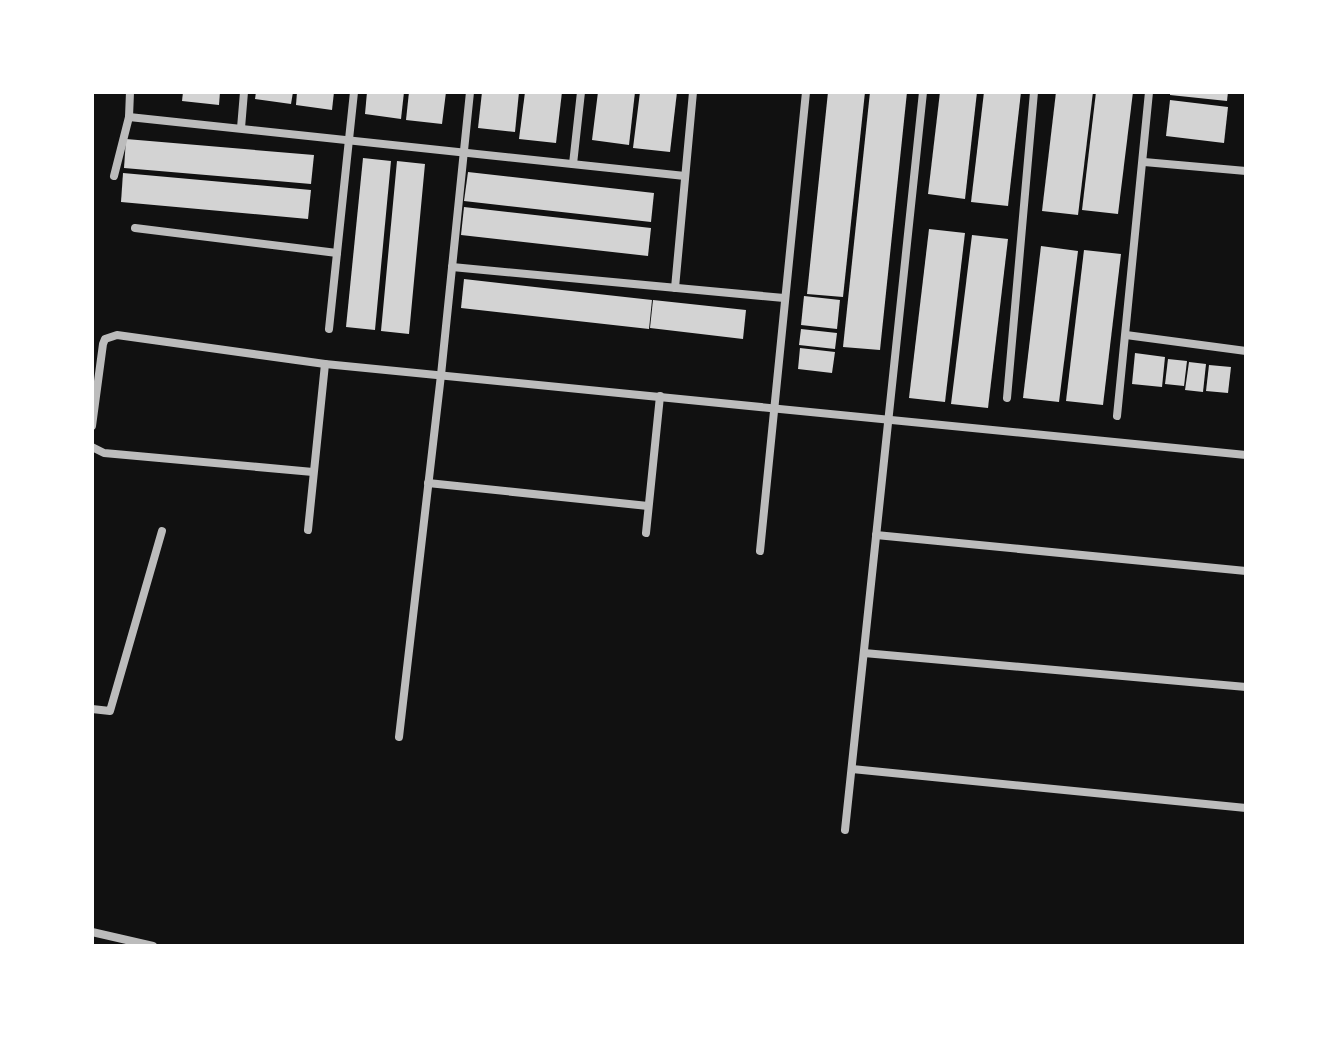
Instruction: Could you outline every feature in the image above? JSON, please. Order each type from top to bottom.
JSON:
[{"type":"street","points":[[114,176],[129,117],[130,92]]},
{"type":"street","points":[[241,128],[244,92]]},
{"type":"street","points":[[329,329],[354,92]]},
{"type":"street","points":[[399,737],[470,92]]},
{"type":"street","points":[[573,164],[581,92]]},
{"type":"street","points":[[675,288],[693,92]]},
{"type":"street","points":[[760,551],[806,92]]},
{"type":"street","points":[[845,830],[923,92]]},
{"type":"street","points":[[1007,398],[1034,92]]},
{"type":"street","points":[[1117,416],[1149,92]]},
{"type":"street","points":[[129,117],[685,176]]},
{"type":"street","points":[[1144,162],[1246,171]]},
{"type":"street","points":[[135,228],[337,253]]},
{"type":"street","points":[[452,267],[784,298]]},
{"type":"street","points":[[1126,335],[1246,351]]},
{"type":"street","points":[[92,426],[102,351],[105,339],[111,336],[325,364],[1246,455]]},
{"type":"street","points":[[308,530],[325,364]]},
{"type":"street","points":[[646,533],[660,396]]},
{"type":"street","points":[[92,447],[104,453],[313,472]]},
{"type":"street","points":[[428,483],[648,506]]},
{"type":"street","points":[[92,709],[110,711],[162,531]]},
{"type":"street","points":[[876,535],[1246,571]]},
{"type":"street","points":[[864,653],[1246,687]]},
{"type":"street","points":[[852,769],[1246,808]]},
{"type":"street","points":[[92,932],[153,946]]},
{"type":"building","points":[[183,92],[220,92],[219,105],[182,101]]},
{"type":"building","points":[[256,92],[293,92],[291,104],[255,99]]},
{"type":"building","points":[[297,92],[334,92],[332,110],[296,105]]},
{"type":"building","points":[[367,92],[404,92],[401,119],[365,114]]},
{"type":"building","points":[[409,92],[446,92],[442,124],[406,120]]},
{"type":"building","points":[[482,92],[519,92],[515,132],[478,128]]},
{"type":"building","points":[[525,92],[562,92],[556,143],[519,139]]},
{"type":"building","points":[[598,92],[635,92],[629,145],[592,140]]},
{"type":"building","points":[[640,92],[677,92],[670,152],[633,148]]},
{"type":"building","points":[[828,92],[865,92],[843,297],[807,294]]},
{"type":"building","points":[[870,92],[907,92],[880,350],[843,347]]},
{"type":"building","points":[[940,92],[977,92],[965,199],[928,194]]},
{"type":"building","points":[[984,92],[1021,92],[1008,206],[971,202]]},
{"type":"building","points":[[1056,92],[1093,92],[1078,215],[1042,211]]},
{"type":"building","points":[[1096,92],[1133,92],[1118,214],[1082,210]]},
{"type":"building","points":[[1170,92],[1228,92],[1227,101],[1170,95]]},
{"type":"building","points":[[1170,100],[1228,107],[1224,143],[1166,136]]},
{"type":"building","points":[[126,139],[314,155],[311,184],[124,168]]},
{"type":"building","points":[[363,158],[391,161],[375,330],[346,327]]},
{"type":"building","points":[[397,161],[425,164],[409,334],[381,331]]},
{"type":"building","points":[[468,172],[654,193],[651,222],[464,201]]},
{"type":"building","points":[[123,173],[311,190],[308,219],[121,202]]},
{"type":"building","points":[[464,207],[651,228],[648,256],[461,235]]},
{"type":"building","points":[[929,229],[965,233],[945,402],[909,398]]},
{"type":"building","points":[[972,235],[1008,239],[988,408],[951,404]]},
{"type":"building","points":[[1041,246],[1078,251],[1059,402],[1023,398]]},
{"type":"building","points":[[1084,250],[1121,254],[1103,405],[1066,401]]},
{"type":"building","points":[[464,279],[652,300],[649,329],[461,308]]},
{"type":"building","points":[[804,296],[840,300],[837,329],[801,325]]},
{"type":"building","points":[[653,300],[746,310],[743,339],[650,328]]},
{"type":"building","points":[[801,329],[837,333],[835,349],[799,345]]},
{"type":"building","points":[[800,348],[835,352],[832,373],[798,369]]},
{"type":"building","points":[[1135,353],[1165,357],[1162,387],[1132,384]]},
{"type":"building","points":[[1168,359],[1187,361],[1184,386],[1165,384]]},
{"type":"building","points":[[1189,362],[1206,364],[1203,392],[1185,390]]},
{"type":"building","points":[[1209,365],[1231,367],[1228,393],[1206,391]]}]
